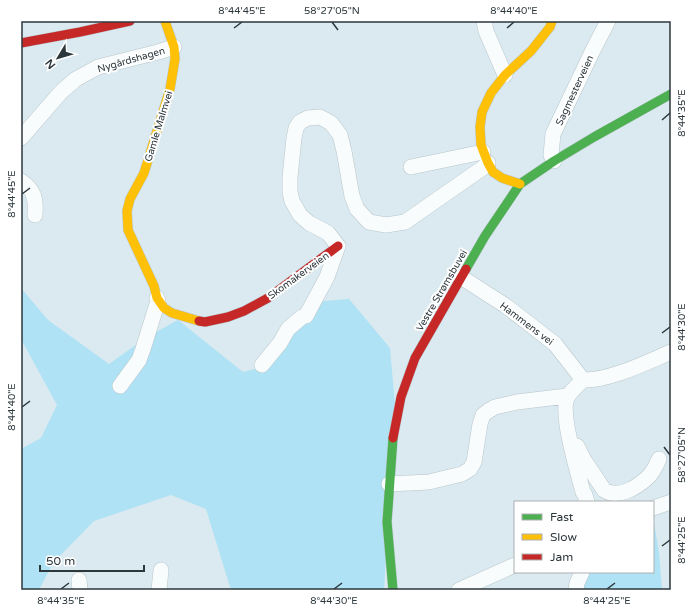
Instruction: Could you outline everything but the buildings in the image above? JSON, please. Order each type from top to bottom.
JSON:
[{"type":"street","points":[[21,43],[130,21]]},
{"type":"street","name":"Gamle Malmvei","points":[[128,230],[127,211],[130,199],[144,173],[170,89],[175,59],[174,47],[165,21]]},
{"type":"street","points":[[484,21],[486,31],[505,75]]},
{"type":"street","points":[[520,184],[502,178],[493,172],[485,158],[481,145],[480,127],[482,112],[491,94],[505,75],[531,51],[550,27],[552,21]]},
{"type":"street","name":"Sagmesterveien","points":[[554,161],[550,155],[553,134],[608,21]]},
{"type":"street","name":"Nygårdshagen","points":[[21,138],[61,92],[76,79],[98,67],[174,47]]},
{"type":"street","name":"Vestre Strømsbuvei","points":[[393,590],[387,522],[393,438],[401,397],[415,358],[484,236],[520,184],[594,137],[671,94]]},
{"type":"street","name":"Skomakerveien","points":[[128,230],[154,286],[157,298],[164,308],[172,313],[196,321],[205,322],[228,317],[244,311],[268,298],[338,246],[328,233],[309,223],[300,215],[292,201],[290,192],[290,176],[296,128],[300,122],[308,118],[320,118],[331,123],[340,134],[352,196],[357,209],[368,222],[386,225],[405,222],[484,167],[485,158]]},
{"type":"street","points":[[411,167],[485,158]]},
{"type":"street","points":[[21,181],[30,189],[36,202],[35,215]]},
{"type":"street","points":[[262,365],[280,343],[288,329],[302,317],[306,316],[327,277],[338,246]]},
{"type":"street","name":"Hammens vei","points":[[461,277],[506,306],[555,344],[583,380]]},
{"type":"street","points":[[120,386],[139,360],[158,301],[157,298]]},
{"type":"street","points":[[389,484],[429,482],[462,474],[470,469],[474,462],[480,424],[483,416],[495,407],[517,402],[567,396],[583,380],[610,376],[671,352]]},
{"type":"street","points":[[567,396],[565,413],[567,428],[583,492],[587,501]]},
{"type":"street","points":[[567,428],[584,460],[604,490],[609,493],[615,494],[635,488],[648,478],[659,460]]},
{"type":"street","points":[[654,508],[671,502]]},
{"type":"street","points":[[461,590],[514,565]]},
{"type":"street","points":[[158,590],[161,570]]},
{"type":"street","points":[[576,590],[577,583],[582,573]]},
{"type":"shaded area","points":[[21,288],[48,320],[109,364],[147,337],[178,320],[243,372],[263,367],[311,302],[349,299],[390,348],[395,405],[384,590],[233,590],[230,587],[206,509],[171,495],[94,521],[53,563],[39,590],[21,590],[21,449],[41,438],[57,405],[21,339]]},
{"type":"shaded area","points":[[654,522],[659,553],[662,590],[575,590],[574,573],[654,573]]},
{"type":"traffic: fast","points":[[466,269],[485,236],[520,184],[594,137],[671,94]]},
{"type":"traffic: fast","points":[[393,438],[387,522],[393,590]]},
{"type":"traffic: slow","points":[[165,21],[174,47],[175,59],[170,89],[144,173],[130,199],[127,211],[128,230],[154,286],[157,298],[164,308],[172,313],[199,321]]},
{"type":"traffic: slow","points":[[520,184],[502,178],[493,172],[488,163],[481,145],[480,127],[482,112],[491,93],[505,75],[531,51],[550,27],[552,21]]},
{"type":"traffic: jam","points":[[21,43],[130,21]]},
{"type":"traffic: jam","points":[[199,321],[205,322],[228,317],[244,311],[268,298],[338,246]]},
{"type":"traffic: jam","points":[[393,438],[401,397],[415,358],[466,269]]}]
